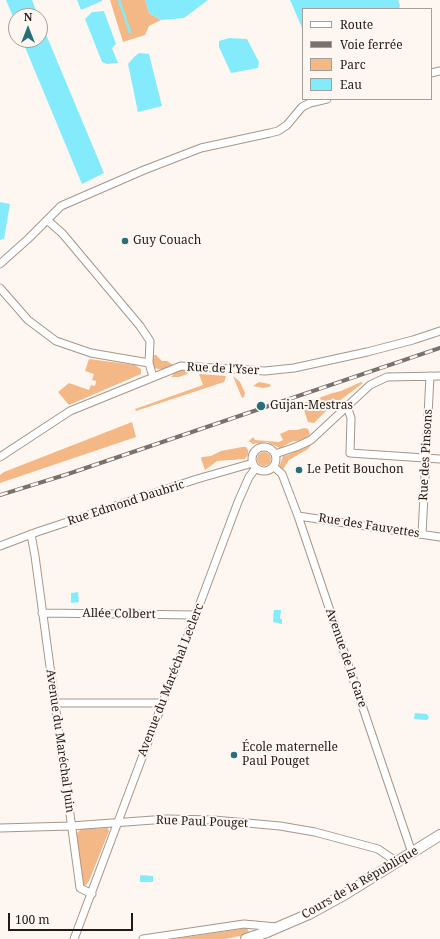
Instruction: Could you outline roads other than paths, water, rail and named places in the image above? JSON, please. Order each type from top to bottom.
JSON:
[{"type":"main road","name":"Cours de la République","points":[[246,939],[279,928],[321,908],[440,835]]},
{"type":"street","points":[[0,264],[61,206],[201,148],[270,134],[278,131],[287,125],[302,107],[310,103],[323,100]]},
{"type":"street","points":[[47,220],[62,233],[140,326],[150,341],[149,363],[153,377]]},
{"type":"street","points":[[0,288],[28,320],[56,341],[91,353],[149,363]]},
{"type":"street","name":"Rue de l'Yser","points":[[0,457],[70,411],[181,366],[265,371],[294,368],[367,352],[440,331]]},
{"type":"street","name":"Rue des Pinsons","points":[[422,534],[430,376]]},
{"type":"street","points":[[275,454],[311,440],[370,385],[387,377],[440,376]]},
{"type":"street","points":[[347,406],[351,418],[350,453],[440,459]]},
{"type":"street","points":[[254,465],[253,453],[258,448],[268,448],[275,454],[276,461],[273,466]]},
{"type":"street","name":"Rue Edmond Daubric","points":[[0,546],[31,534],[179,485],[254,465],[263,471],[273,466]]},
{"type":"street","name":"Avenue du Maréchal Leclerc","points":[[92,894],[238,502],[254,465]]},
{"type":"street","name":"Avenue de la Gare","points":[[273,466],[282,474],[298,516],[412,852]]},
{"type":"street","name":"Rue des Fauvettes","points":[[298,516],[440,537]]},
{"type":"street","name":"Avenue du Maréchal Juin","points":[[31,534],[80,888],[92,894]]},
{"type":"street","name":"Allée Colbert","points":[[42,613],[196,615]]},
{"type":"street","points":[[54,703],[163,703]]},
{"type":"street","name":"Rue Paul Pouget","points":[[0,828],[71,826],[167,819],[214,820],[280,826],[315,832],[378,849],[397,862]]},
{"type":"street","points":[[74,939],[92,894]]},
{"type":"street","points":[[143,939],[244,924],[279,928]]},
{"type":"water","points":[[6,0],[32,0],[35,8],[9,8]]},
{"type":"water","points":[[77,0],[102,0],[102,1],[81,10]]},
{"type":"water","points":[[145,0],[208,0],[184,18],[161,20],[149,13]]},
{"type":"water","points":[[290,0],[398,0],[400,6],[399,8],[302,8],[302,28]]},
{"type":"water","points":[[104,11],[116,44],[112,48],[118,63],[107,64],[102,62],[85,19],[92,12]]},
{"type":"water","points":[[229,38],[247,39],[259,62],[258,68],[231,73],[219,47],[219,41]]},
{"type":"water","points":[[48,39],[104,173],[82,184],[25,48],[48,48]]},
{"type":"water","points":[[139,53],[149,54],[162,106],[138,112],[128,64]]},
{"type":"water","points":[[0,202],[10,204],[4,239],[0,240]]},
{"type":"water","points":[[78,592],[79,602],[71,603],[71,593]]},
{"type":"water","points":[[274,610],[281,610],[280,619],[282,619],[282,624],[273,622]]},
{"type":"water","points":[[415,713],[427,714],[429,718],[427,720],[414,719]]},
{"type":"water","points":[[140,875],[153,876],[153,882],[140,882]]},
{"type":"waterway","points":[[119,0],[130,32]]},
{"type":"railway","points":[[0,495],[68,474],[440,348]]},
{"type":"place","name":"Guy Couach","points":[[125,241]]},
{"type":"place","name":"Gujan-Mestras","points":[[261,406]]},
{"type":"place","name":"Le Petit Bouchon","points":[[299,470]]},
{"type":"place","name":"École maternelle Paul Pouget","points":[[234,755]]}]
